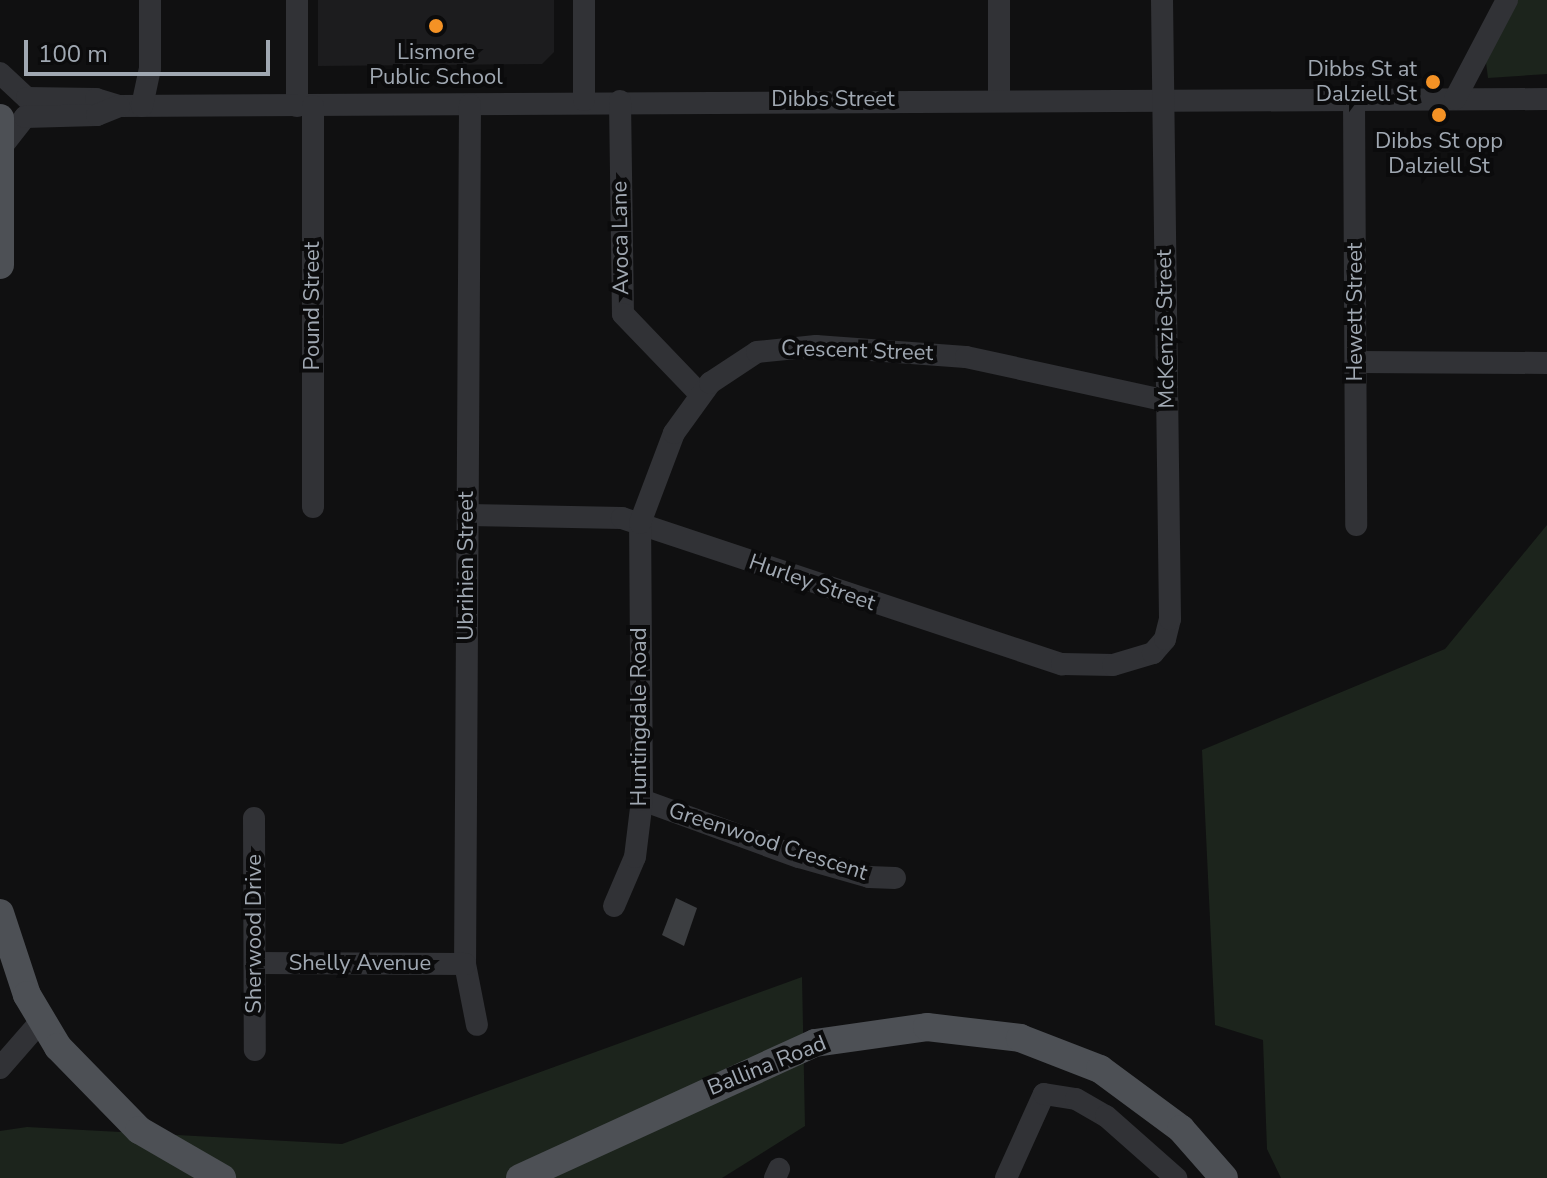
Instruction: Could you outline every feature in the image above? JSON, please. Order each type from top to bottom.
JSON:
[{"type":"main road","points":[[0,118],[0,265]]},
{"type":"main road","points":[[0,913],[17,970],[41,1021],[78,1071],[139,1130],[222,1178]]},
{"type":"main road","name":"Ballina Road","points":[[520,1178],[803,1048],[874,1030],[927,1027],[1020,1038],[1100,1069],[1181,1129],[1224,1178]]},
{"type":"street","points":[[142,106],[150,68],[150,0]]},
{"type":"street","name":"Pound Street","points":[[297,0],[305,106],[313,507]]},
{"type":"street","points":[[584,0],[584,100]]},
{"type":"street","points":[[999,0],[999,100]]},
{"type":"street","name":"McKenzie Street","points":[[1153,653],[1165,639],[1170,619],[1162,0]]},
{"type":"street","points":[[1455,99],[1507,0]]},
{"type":"street","name":"Dibbs Street","points":[[0,73],[27,98],[96,99],[119,106],[470,105],[584,100],[1547,99]]},
{"type":"street","name":"Hewett Street","points":[[1354,99],[1356,525]]},
{"type":"street","name":"Avoca Lane","points":[[620,101],[623,314],[699,393]]},
{"type":"street","name":"Ubrihien Street","points":[[470,105],[465,964],[477,1025]]},
{"type":"street","name":"Dibbs Street","points":[[0,149],[25,117],[97,115],[119,106]]},
{"type":"street","name":"Crescent Street","points":[[640,523],[658,468],[699,393],[746,357],[795,346],[966,357],[1167,401]]},
{"type":"street","points":[[1357,362],[1547,363]]},
{"type":"street","name":"Hurley Street","points":[[468,515],[593,515],[640,523],[1062,664],[1113,665],[1153,653]]},
{"type":"street","name":"Huntingdale Road","points":[[614,906],[635,857],[642,800],[640,523]]},
{"type":"street","name":"Greenwood Crescent","points":[[642,800],[799,857],[869,877],[895,878]]},
{"type":"street","name":"Sherwood Drive","points":[[254,818],[255,1050]]},
{"type":"street","name":"Shelly Avenue","points":[[255,963],[465,964]]},
{"type":"street","points":[[0,1068],[41,1021]]},
{"type":"street","points":[[1006,1178],[1044,1094],[1076,1099],[1106,1116],[1176,1178]]},
{"type":"shaded area","name":"Lismore Public School","points":[[318,0],[554,0],[554,52],[542,64],[318,66]]},
{"type":"shaded area","points":[[1518,0],[1547,0],[1547,74],[1488,78],[1486,62]]},
{"type":"shaded area","points":[[1547,525],[1547,1178],[1281,1178],[1267,1149],[1263,1040],[1215,1025],[1202,750],[1445,649]]},
{"type":"shaded area","points":[[802,977],[805,1126],[722,1178],[0,1178],[0,1131],[27,1127],[342,1144]]},
{"type":"building","points":[[676,898],[697,908],[684,946],[662,935]]},
{"type":"place","name":"Lismore Public School","points":[[436,26]]},
{"type":"place","name":"Dibbs St at Dalziell St","points":[[1433,82]]},
{"type":"place","name":"Dibbs St opp Dalziell St","points":[[1439,115]]}]
